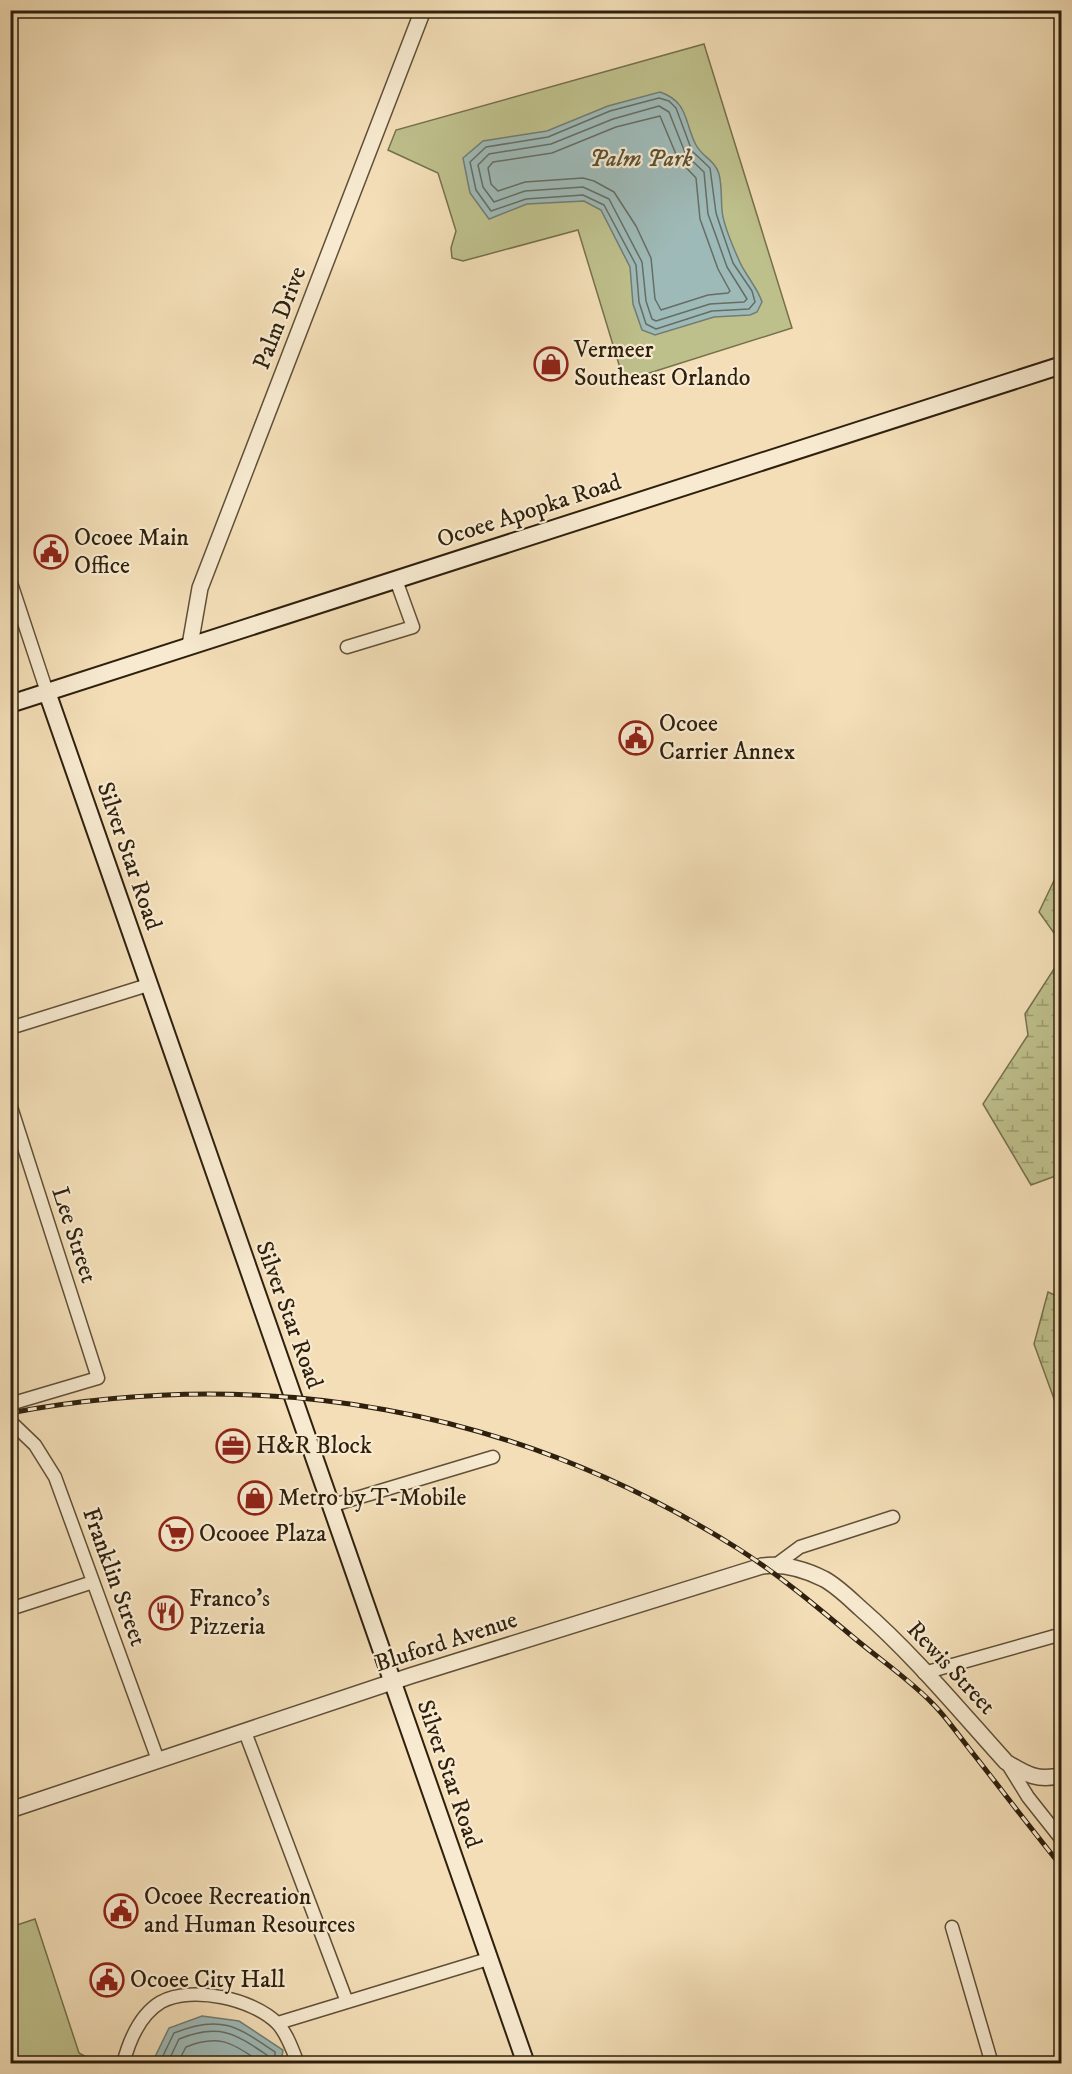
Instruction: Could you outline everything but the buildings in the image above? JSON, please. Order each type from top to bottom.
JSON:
[{"type":"main road","name":"Ocoee Apopka Road","points":[[10,704],[1062,365]]},
{"type":"main road","name":"Silver Star Road","points":[[47,692],[526,2064]]},
{"type":"street","name":"Palm Drive","points":[[190,645],[200,588],[423,10]]},
{"type":"street","name":"Silver Star Road","points":[[10,580],[47,692]]},
{"type":"street","points":[[347,647],[413,627],[396,580]]},
{"type":"street","points":[[10,1028],[148,985]]},
{"type":"street","name":"Lee Street","points":[[10,1104],[98,1378],[10,1404]]},
{"type":"street","name":"Franklin Street","points":[[10,1421],[35,1445],[56,1477],[158,1760]]},
{"type":"street","points":[[330,1506],[493,1457]]},
{"type":"street","name":"Bluford Avenue","points":[[10,1810],[392,1682],[762,1566],[777,1564],[800,1547],[893,1517]]},
{"type":"street","name":"Rewis Street","points":[[777,1564],[799,1568],[826,1580],[884,1629],[1006,1762],[1028,1797],[1062,1840]]},
{"type":"street","points":[[10,1609],[93,1582]]},
{"type":"street","points":[[924,1673],[1062,1634]]},
{"type":"street","points":[[245,1732],[346,2002]]},
{"type":"street","points":[[1006,1762],[1027,1775],[1048,1779],[1062,1775]]},
{"type":"street","points":[[952,1927],[992,2064]]},
{"type":"street","points":[[278,2024],[488,1959]]},
{"type":"street","points":[[123,2064],[138,2024],[161,2002],[185,1996],[224,1996],[252,2006],[278,2024],[298,2064]]},
{"type":"green space","name":"Palm Park","points":[[704,44],[792,328],[624,381],[578,230],[463,261],[452,258],[451,248],[456,231],[438,173],[388,150],[396,130]]},
{"type":"green space","points":[[1061,866],[1061,943],[1039,912]]},
{"type":"green space","points":[[1061,958],[1061,1174],[1031,1185],[983,1104],[1028,1035],[1025,1014]]},
{"type":"green space","points":[[1048,1292],[1061,1298],[1061,1418],[1034,1344]]},
{"type":"green space","points":[[35,1919],[79,2053],[97,2063],[11,2063],[11,1927]]},
{"type":"water","points":[[660,92],[676,101],[681,107],[696,145],[717,169],[726,228],[741,264],[762,302],[757,312],[750,315],[714,317],[655,335],[642,330],[633,304],[630,267],[601,210],[584,201],[527,204],[489,219],[470,193],[463,158],[483,141],[547,131],[608,106]]},
{"type":"water","points":[[202,2016],[239,2021],[283,2050],[281,2063],[152,2063],[169,2028]]},
{"type":"railway","points":[[10,1413],[106,1399],[201,1394],[295,1398],[387,1410],[477,1431],[566,1461],[652,1500],[737,1548],[796,1591],[904,1678],[944,1716],[1062,1867]]},
{"type":"place","name":"Vermeer Southeast Orlando","points":[[551,364]]},
{"type":"place","name":"Ocoee Main Office","points":[[51,552]]},
{"type":"place","name":"Ocoee Carrier Annex","points":[[636,738]]},
{"type":"place","name":"H&R Block","points":[[233,1446]]},
{"type":"place","name":"Metro by T-Mobile","points":[[255,1498]]},
{"type":"place","name":"Ocooee Plaza","points":[[176,1534]]},
{"type":"place","name":"Franco's Pizzeria","points":[[166,1613]]},
{"type":"place","name":"Ocoee Recreation and Human Resources","points":[[121,1911]]},
{"type":"place","name":"Ocoee City Hall","points":[[107,1980]]}]
